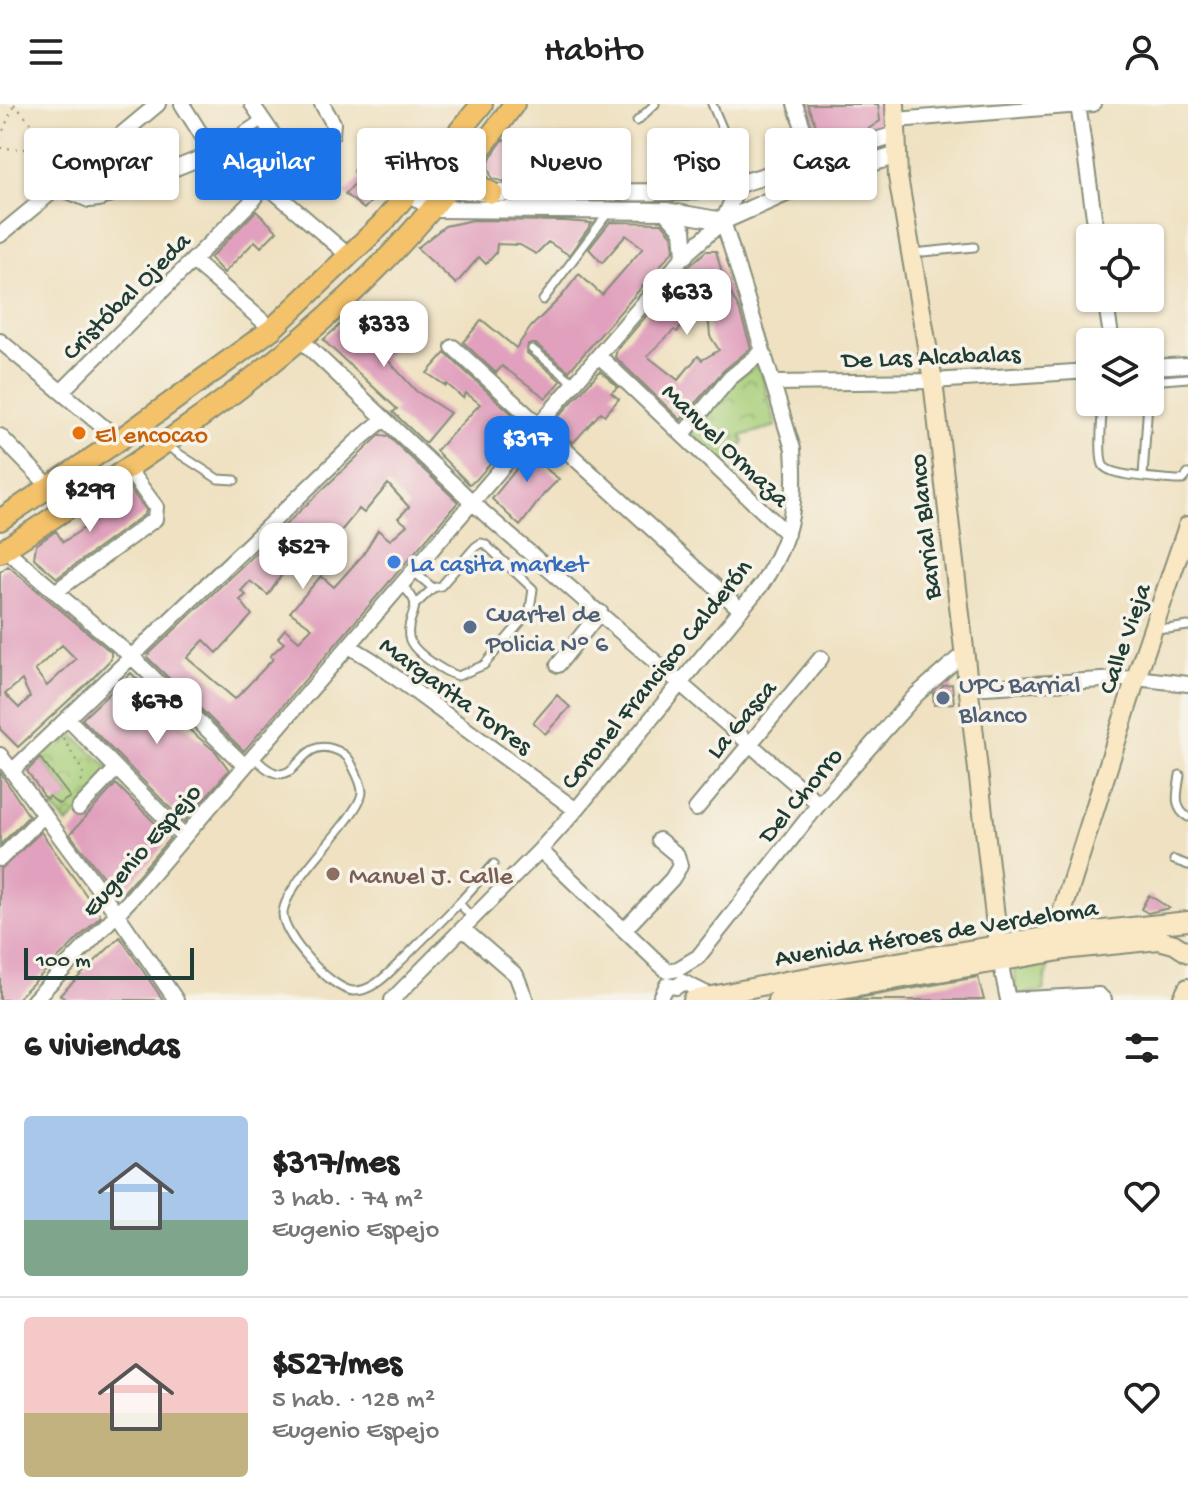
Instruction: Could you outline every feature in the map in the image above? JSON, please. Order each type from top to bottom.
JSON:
[{"type":"main road","points":[[463,128],[482,104]]},
{"type":"main road","points":[[486,142],[514,104]]},
{"type":"main road","name":"Barrial Blanco","points":[[895,120],[895,156],[933,381],[999,953]]},
{"type":"main road","points":[[486,191],[492,193]]},
{"type":"main road","points":[[0,520],[119,440],[272,329],[403,200]]},
{"type":"main road","points":[[2,551],[127,468],[300,339],[385,260],[439,200]]},
{"type":"main road","name":"Calle Vieja","points":[[1056,943],[1136,678],[1188,526]]},
{"type":"main road","name":"Avenida Héroes de Verdeloma","points":[[703,998],[788,994],[999,953],[1188,921]]},
{"type":"main road","name":"Avenida Héroes de Verdeloma","points":[[1056,943],[1159,940],[1174,944],[1188,953]]},
{"type":"main road","points":[[1182,1000],[1188,988]]},
{"type":"street","points":[[131,104],[141,116]]},
{"type":"street","points":[[127,128],[158,104]]},
{"type":"street","points":[[182,104],[197,128]]},
{"type":"street","points":[[252,104],[269,128]]},
{"type":"street","points":[[322,104],[333,123],[333,128]]},
{"type":"street","points":[[795,104],[803,128]]},
{"type":"street","points":[[1078,104],[1095,224]]},
{"type":"street","points":[[877,129],[895,120],[1093,104]]},
{"type":"street","points":[[250,128],[263,119]]},
{"type":"street","points":[[877,161],[895,156]]},
{"type":"street","points":[[486,192],[502,193]]},
{"type":"street","points":[[0,235],[42,200]]},
{"type":"street","name":"Cristóbal Ojeda","points":[[61,392],[253,200]]},
{"type":"street","points":[[284,200],[349,256]]},
{"type":"street","points":[[415,200],[432,209],[666,211],[723,221],[770,200]]},
{"type":"street","points":[[723,221],[734,200]]},
{"type":"street","points":[[666,211],[683,230],[685,255]]},
{"type":"street","name":"Eugenio Espejo","points":[[42,997],[540,426],[685,255],[723,221]]},
{"type":"street","name":"Coronel Francisco Calderón","points":[[392,1000],[576,810],[741,610],[778,559],[787,534],[796,488],[793,449],[723,221]]},
{"type":"street","points":[[193,261],[272,329]]},
{"type":"street","points":[[300,339],[473,501],[819,804]]},
{"type":"street","points":[[0,341],[119,440]]},
{"type":"street","points":[[453,347],[741,610]]},
{"type":"street","points":[[683,434],[730,378],[762,352]]},
{"type":"street","name":"Manuel Ormaza","points":[[599,356],[787,534]]},
{"type":"street","points":[[1164,366],[1188,365]]},
{"type":"street","name":"De Las Alcabalas","points":[[774,383],[933,381],[1076,372]]},
{"type":"street","points":[[12,771],[355,443],[384,419]]},
{"type":"street","points":[[0,436],[49,486]]},
{"type":"street","points":[[55,592],[155,519],[156,507],[127,468]]},
{"type":"street","points":[[2,551],[132,657],[249,760]]},
{"type":"street","points":[[558,665],[600,612]]},
{"type":"street","name":"Margarita Torres","points":[[349,646],[576,810]]},
{"type":"street","name":"Del Chorro","points":[[660,1000],[674,977],[698,957],[819,804],[916,695],[949,663],[963,654]]},
{"type":"street","name":"La Gasca","points":[[696,809],[821,658]]},
{"type":"street","points":[[967,688],[1136,678],[1188,684]]},
{"type":"street","points":[[67,718],[183,836]]},
{"type":"street","points":[[0,755],[176,1000]]},
{"type":"street","points":[[79,808],[116,769]]},
{"type":"street","points":[[0,859],[44,815]]},
{"type":"street","points":[[625,929],[672,879],[680,866],[677,855],[659,840]]},
{"type":"street","points":[[540,850],[674,977],[703,998]]},
{"type":"street","points":[[468,924],[516,975],[526,1000]]},
{"type":"street","points":[[999,953],[1008,1000],[1099,995],[1104,1000]]},
{"type":"lane","points":[[637,121],[655,104]]},
{"type":"lane","points":[[712,104],[721,128]]},
{"type":"lane","points":[[543,300],[609,211]]},
{"type":"lane","points":[[911,253],[974,247]]},
{"type":"lane","points":[[532,349],[576,384]]},
{"type":"lane","points":[[1164,380],[1188,378]]},
{"type":"lane","points":[[1103,416],[1103,465],[1109,471],[1175,480],[1183,480],[1188,474]]},
{"type":"lane","points":[[1143,476],[1147,416]]},
{"type":"lane","points":[[162,443],[218,479],[235,480]]},
{"type":"lane","points":[[481,543],[533,589],[530,609],[484,665],[458,676],[446,673],[413,646],[409,636],[416,604],[433,588],[441,586],[481,543]]},
{"type":"lane","points":[[413,571],[433,588]]},
{"type":"lane","points":[[401,585],[412,595],[416,604]]},
{"type":"lane","points":[[1154,627],[1188,626]]},
{"type":"lane","points":[[249,760],[279,776],[287,774],[309,751],[322,746],[336,749],[349,758],[357,776],[362,791],[359,801],[344,826],[291,890],[283,916],[295,945],[346,989],[362,990],[386,976],[494,864]]},
{"type":"lane","points":[[1180,775],[1177,804],[1182,814],[1188,817]]},
{"type":"lane","points":[[1174,860],[1188,865]]},
{"type":"lane","points":[[459,903],[468,924]]},
{"type":"path","points":[[0,138],[14,104],[35,128]]},
{"type":"path","points":[[0,148],[24,149]]},
{"type":"path","points":[[67,718],[61,729],[62,736],[83,775],[77,803],[79,808]]},
{"type":"green space","points":[[759,364],[776,426],[741,436],[744,442],[727,466],[691,433],[735,380]]},
{"type":"green space","points":[[65,731],[117,775],[67,824],[53,808],[70,796],[39,757]]},
{"type":"green space","points":[[1049,963],[1043,991],[1016,996],[1014,965]]},
{"type":"building","points":[[807,104],[878,104],[880,121],[870,128],[817,128]]},
{"type":"building","points":[[502,141],[502,181],[492,179],[488,167]]},
{"type":"building","points":[[357,181],[357,200],[372,200],[364,209],[345,194]]},
{"type":"building","points":[[256,211],[277,231],[261,247],[255,241],[224,273],[210,258]]},
{"type":"building","points":[[473,220],[592,223],[569,255],[548,242],[536,254],[520,245],[497,244],[496,253],[486,264],[479,257],[456,284],[417,248],[445,226]]},
{"type":"building","points":[[610,222],[662,223],[672,235],[674,250],[569,371],[536,344],[528,344],[527,353],[561,381],[546,398],[502,366],[496,373],[463,342],[482,320],[516,348],[579,274],[602,295],[643,248],[626,235],[602,263],[589,249]]},
{"type":"building","points":[[706,251],[716,251],[724,281],[739,309],[751,348],[723,371],[681,420],[615,357],[617,350],[687,268]],"holes":[[[700,304],[709,324],[710,336],[719,350],[702,360],[698,356],[678,380],[647,356],[674,330],[677,332]]]},
{"type":"building","points":[[364,303],[402,337],[385,357],[416,391],[450,413],[425,443],[393,412],[397,409],[323,340]]},
{"type":"building","points":[[445,353],[524,425],[469,484],[436,451],[480,404],[466,393],[463,398],[427,373]]},
{"type":"building","points":[[600,371],[618,387],[611,393],[619,399],[605,415],[601,412],[573,443],[552,424]]},
{"type":"building","points":[[380,435],[388,436],[458,502],[244,751],[148,655]],"holes":[[[388,484],[409,507],[398,518],[407,525],[390,540],[378,530],[363,555],[334,587],[321,576],[290,612],[312,628],[299,641],[285,629],[278,638],[284,643],[270,656],[273,659],[235,699],[187,658],[204,640],[217,653],[252,615],[240,600],[246,595],[241,591],[250,581],[268,595],[304,547],[315,558],[359,509],[364,513]]]},
{"type":"building","points":[[540,440],[557,455],[545,468],[559,479],[520,526],[492,499]]},
{"type":"building","points":[[127,485],[146,510],[145,514],[57,578],[34,558],[36,545],[56,531],[63,542],[111,510],[104,501]]},
{"type":"building","points":[[8,566],[111,652],[111,659],[93,678],[18,747],[0,729],[0,572]],"holes":[[[62,645],[76,659],[47,686],[35,670]],[[22,680],[30,697],[19,708],[5,694]]]},
{"type":"building","points":[[131,673],[180,722],[216,752],[229,770],[184,822],[82,719]]},
{"type":"building","name":"UPC Barrial Blanco","points":[[952,684],[954,703],[934,705],[933,693],[939,692],[943,685]]},
{"type":"building","points":[[557,695],[570,707],[545,734],[533,723]]},
{"type":"building","points":[[40,758],[70,797],[59,804],[49,796],[46,799],[27,771]]},
{"type":"building","points":[[0,772],[29,816],[0,845]]},
{"type":"building","points":[[116,784],[170,838],[122,894],[117,895],[70,834]]},
{"type":"building","points":[[41,832],[101,916],[16,1000],[0,1000],[0,870]]},
{"type":"building","points":[[1149,895],[1169,908],[1148,913],[1141,909]]},
{"type":"building","points":[[120,937],[163,1000],[67,1000],[60,995]]},
{"type":"building","points":[[978,977],[984,1000],[847,1000]]},
{"type":"place","name":"El encocao","points":[[79,433]]},
{"type":"place","name":"La casita market","points":[[394,562]]},
{"type":"place","name":"Cuartel de Policia N° 6","points":[[470,627]]},
{"type":"place","name":"UPC Barrial Blanco","points":[[943,698]]},
{"type":"place","name":"Manuel J. Calle","points":[[333,874]]}]
